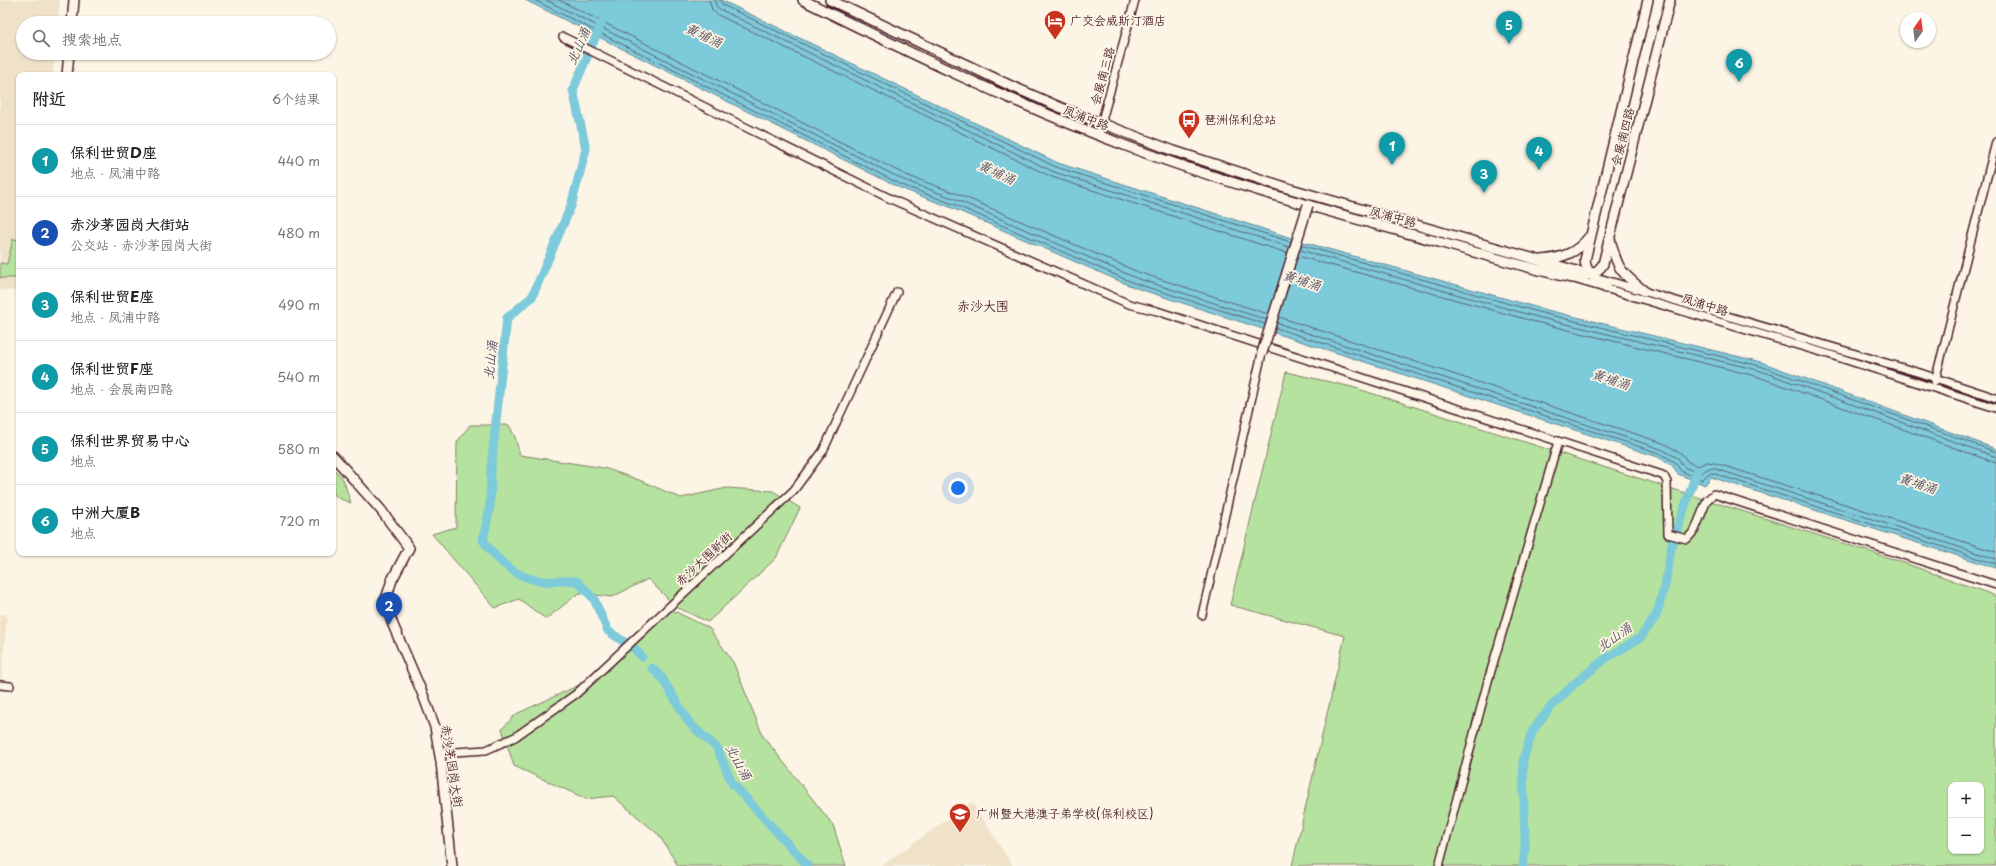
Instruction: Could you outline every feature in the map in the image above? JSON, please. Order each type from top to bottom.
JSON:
[{"type":"street","points":[[73,16],[74,0]]},
{"type":"street","name":"凤浦中路","points":[[802,0],[982,87],[1098,135],[1218,178],[1308,205],[1606,288],[1934,387],[1996,408]]},
{"type":"street","name":"凤浦中路","points":[[830,0],[975,70],[1101,124],[1248,176],[1591,275],[1936,378],[1996,398]]},
{"type":"street","name":"会展南三路","points":[[1098,135],[1135,0]]},
{"type":"street","name":"会展南四路","points":[[1648,0],[1585,260],[1585,266],[1591,275],[1600,268],[1610,238],[1670,0]]},
{"type":"street","points":[[563,37],[893,200],[1129,304],[1157,311],[1664,476],[1667,482],[1668,493],[1668,534],[1686,539],[1695,530],[1707,500],[1714,494],[1996,585]]},
{"type":"street","points":[[66,72],[68,60]]},
{"type":"street","points":[[1934,387],[1996,142]]},
{"type":"street","points":[[1202,616],[1262,353],[1308,205]]},
{"type":"street","points":[[1537,260],[1568,255],[1584,244],[1592,234]]},
{"type":"street","points":[[1610,238],[1617,266],[1627,277],[1644,291]]},
{"type":"street","points":[[1571,278],[1591,275],[1606,288]]},
{"type":"street","name":"赤沙大围新街","points":[[440,753],[486,750],[515,737],[576,694],[794,490],[823,451],[897,292]]},
{"type":"street","points":[[1439,866],[1488,681],[1558,442]]},
{"type":"street","name":"赤沙茅园岗大街","points":[[336,459],[381,510],[409,548],[388,591],[386,606],[430,712],[440,753],[452,866]]},
{"type":"street","points":[[0,685],[10,686]]},
{"type":"shaded area","points":[[0,0],[60,0],[59,16],[16,16],[16,60],[54,60],[53,72],[16,72],[16,291],[0,290]]},
{"type":"shaded area","points":[[0,614],[7,615],[0,695]]},
{"type":"shaded area","name":"广州暨大港澳子弟学校(保利校区)","points":[[972,802],[1013,866],[881,866]]},
{"type":"green space","points":[[13,239],[16,240],[15,278],[0,278],[0,263],[7,264]]},
{"type":"green space","points":[[1286,372],[1352,387],[1899,561],[1996,596],[1996,866],[1292,866],[1345,636],[1230,605]]},
{"type":"green space","points":[[470,425],[509,425],[515,437],[520,455],[604,468],[639,480],[681,498],[727,488],[773,491],[800,508],[776,558],[708,622],[676,607],[648,579],[612,597],[579,593],[546,619],[519,599],[495,608],[432,534],[456,527],[457,442]]},
{"type":"green space","points":[[336,471],[343,479],[351,503],[336,496]]},
{"type":"green space","points":[[672,610],[709,628],[733,662],[763,736],[833,825],[846,866],[678,866],[659,835],[613,796],[586,799],[514,766],[502,729],[516,714],[599,676]]},
{"type":"water","name":"黄埔涌","points":[[525,0],[721,0],[1058,163],[1307,243],[1539,308],[1761,362],[1996,449],[1996,568],[1711,477],[1705,485],[1678,474],[1672,465],[1658,457],[1133,287],[952,208],[900,188]]},
{"type":"waterway","name":"北山涌","points":[[601,24],[573,90],[586,149],[571,206],[532,297],[507,318],[491,468],[490,507],[483,540],[494,555],[508,567],[524,577],[543,581],[577,581],[594,599],[608,631],[635,649],[642,657]]},
{"type":"waterway","name":"北山涌","points":[[1523,866],[1525,847],[1523,760],[1533,730],[1549,709],[1574,684],[1605,659],[1640,638],[1656,616],[1665,585],[1672,544],[1697,471]]},
{"type":"waterway","name":"北山涌","points":[[652,668],[662,678],[690,724],[717,748],[732,783],[808,866]]},
{"type":"place","name":"广交会威斯汀酒店","points":[[1055,40]]},
{"type":"place","name":"保利世界贸易中心","points":[[1509,44]]},
{"type":"place","name":"中洲大厦B","points":[[1739,82]]},
{"type":"place","name":"琶洲保利总站","points":[[1189,140]]},
{"type":"place","name":"保利世贸D座","points":[[1392,165]]},
{"type":"place","name":"保利世贸F座","points":[[1539,170]]},
{"type":"place","name":"保利世贸E座","points":[[1484,193]]},
{"type":"place","name":"赤沙茅园岗大街站","points":[[389,625]]},
{"type":"place","name":"广州暨大港澳子弟学校(保利校区)","points":[[960,834]]},
{"type":"district","name":"赤沙大围","points":[[983,306]]}]
